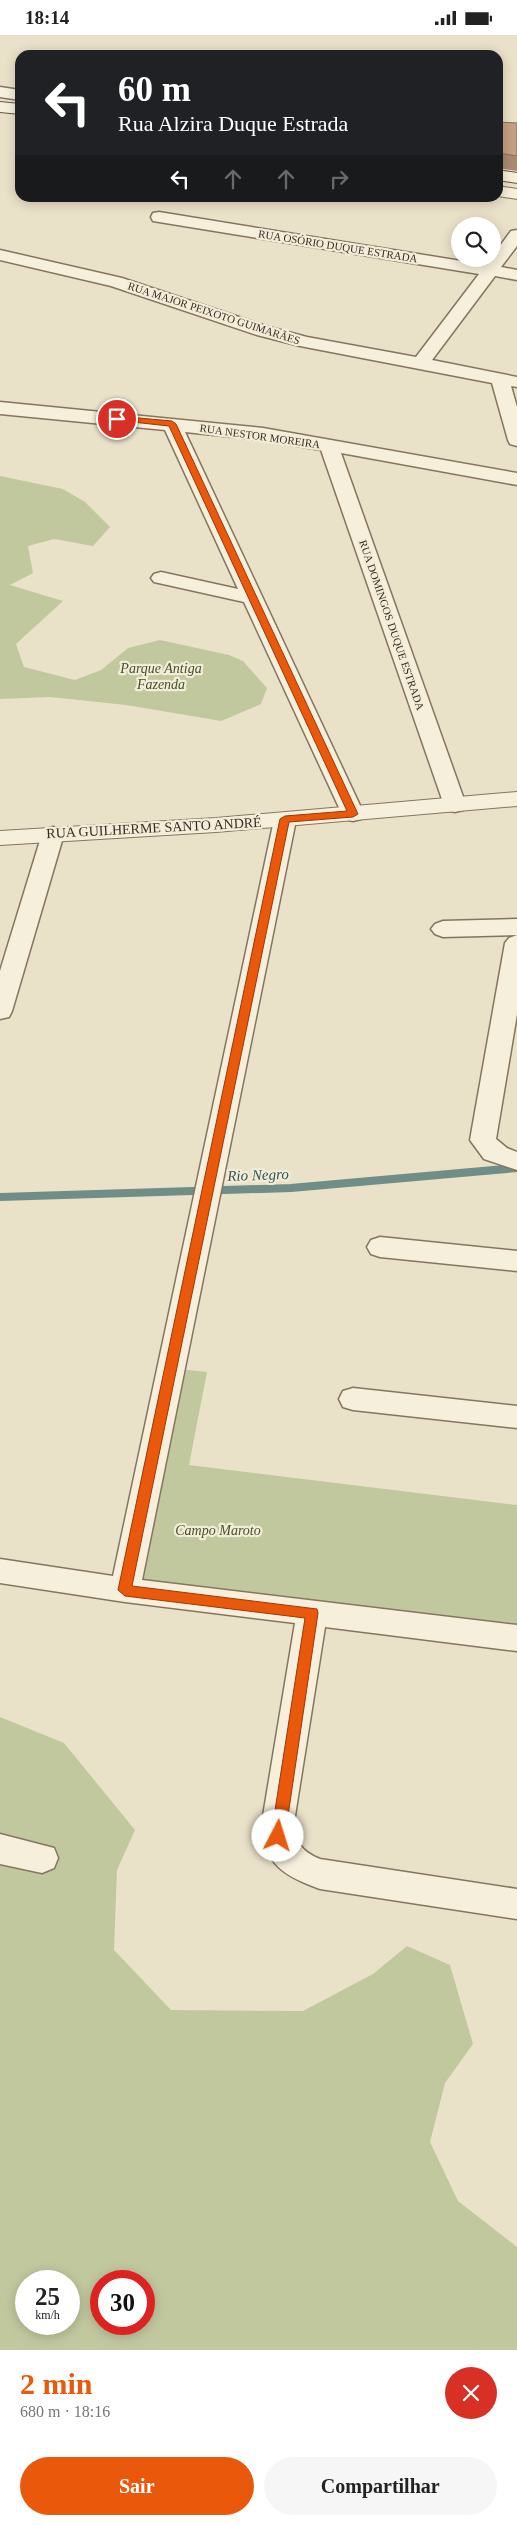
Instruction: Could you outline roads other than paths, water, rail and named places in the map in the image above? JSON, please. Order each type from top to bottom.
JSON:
[{"type":"street","points":[[0,92],[15,94]]},
{"type":"street","points":[[0,107],[15,108]]},
{"type":"street","points":[[503,176],[517,178]]},
{"type":"street","points":[[503,192],[517,194]]},
{"type":"street","name":"RUA OSÓRIO DUQUE ESTRADA","points":[[159,217],[517,275]]},
{"type":"street","points":[[419,365],[517,235]]},
{"type":"street","name":"RUA MAJOR PEIXOTO GUIMARÃES","points":[[0,255],[116,281],[263,331],[306,342],[419,365],[509,380]]},
{"type":"street","points":[[509,380],[517,441]]},
{"type":"street","name":"RUA NESTOR MOREIRA","points":[[0,408],[263,434],[517,479]]},
{"type":"street","points":[[172,424],[353,814]]},
{"type":"street","name":"RUA DOMINGOS DUQUE ESTRADA","points":[[329,446],[455,805]]},
{"type":"street","points":[[161,578],[254,598]]},
{"type":"street","name":"RUA GUILHERME SANTO ANDRÉ","points":[[0,838],[353,814],[517,799]]},
{"type":"street","points":[[125,1590],[205,1213],[211,1175],[285,819]]},
{"type":"street","points":[[0,1011],[53,834]]},
{"type":"street","points":[[443,929],[517,927]]},
{"type":"street","points":[[517,943],[483,1140],[490,1151],[501,1157],[517,1161]]},
{"type":"street","points":[[380,1247],[517,1261]]},
{"type":"street","points":[[354,1399],[517,1417]]},
{"type":"street","points":[[0,1571],[125,1590],[517,1638]]},
{"type":"street","points":[[312,1613],[278,1822],[278,1836],[284,1852],[300,1867],[320,1874],[517,1904]]},
{"type":"street","points":[[0,1849],[42,1859]]},
{"type":"waterway","name":"Rio Negro","points":[[0,1197],[291,1188],[517,1168]]},
{"type":"park label","name":"Parque Antiga Fazenda","points":[[161,676]]},
{"type":"park label","name":"Campo Maroto","points":[[218,1530]]}]
